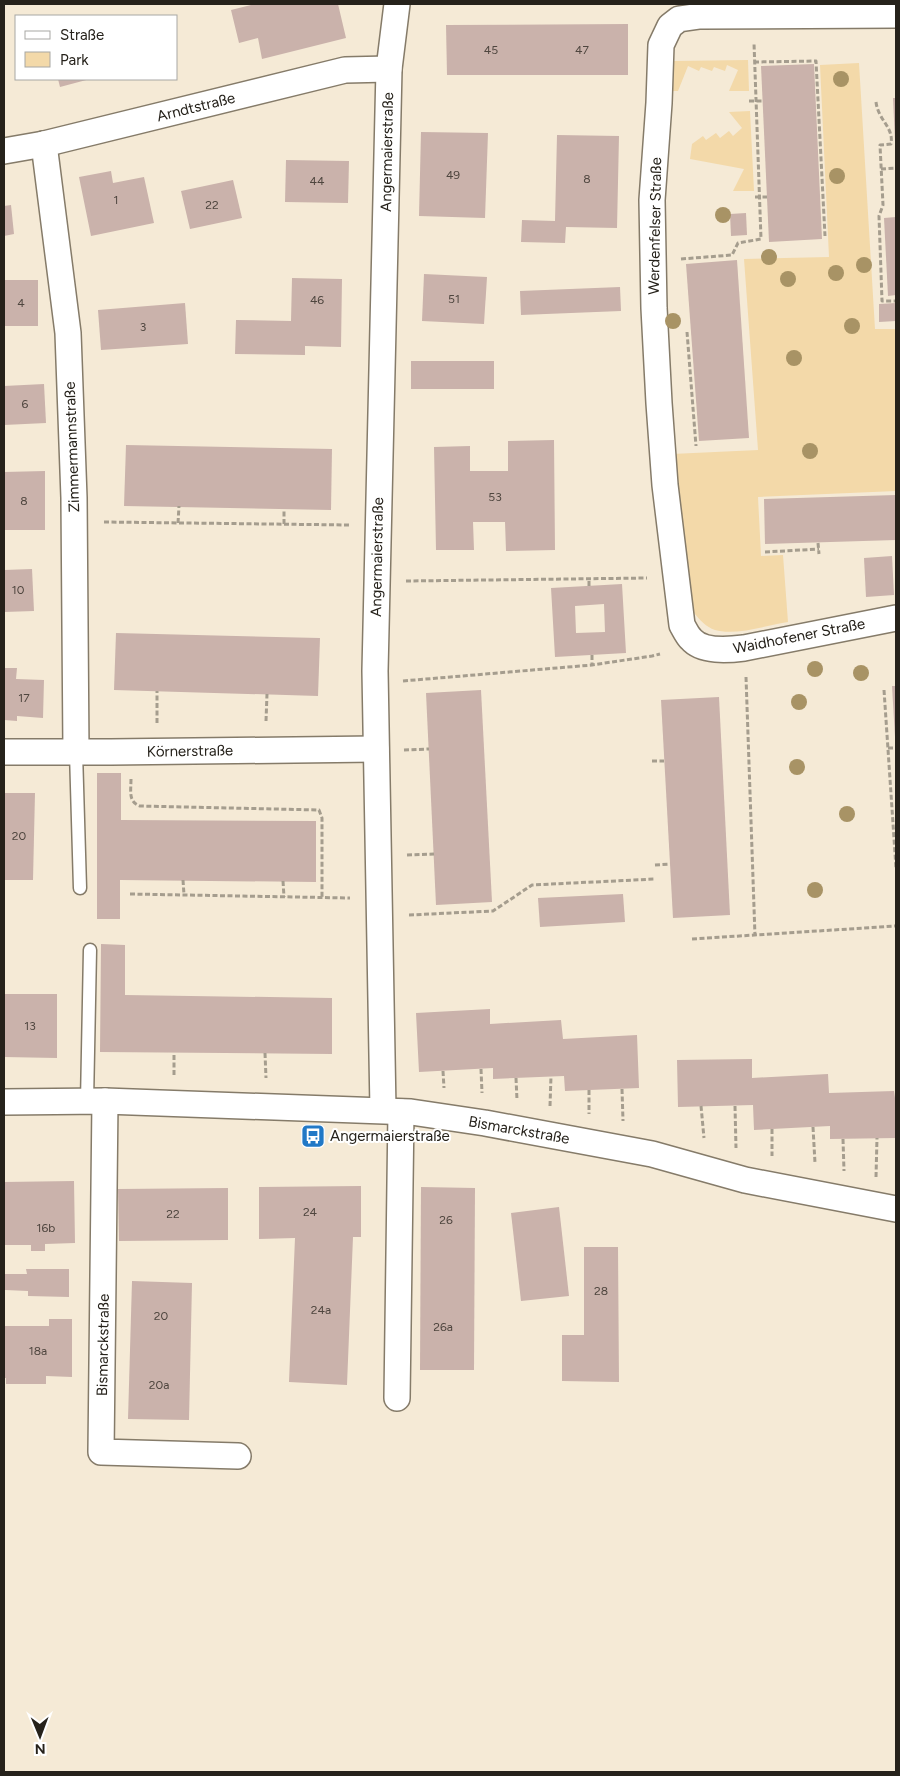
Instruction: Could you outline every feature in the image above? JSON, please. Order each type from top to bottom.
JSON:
[{"type":"street","name":"Angermaierstraße","points":[[397,4],[388,69],[375,662],[376,749],[392,1111],[397,1398]]},
{"type":"street","name":"Werdenfelser Straße","points":[[682,625],[665,485],[654,308],[652,200],[661,45],[670,26],[680,19],[691,17],[896,15]]},
{"type":"street","name":"Arndtstraße","points":[[4,151],[44,144],[345,70],[388,69]]},
{"type":"street","name":"Zimmermannstraße","points":[[44,144],[68,333],[74,521],[76,752]]},
{"type":"street","name":"Waidhofener Straße","points":[[682,625],[692,640],[710,648],[727,650],[753,647],[896,618]]},
{"type":"street","name":"Körnerstraße","points":[[4,752],[376,749]]},
{"type":"street","name":"Bismarckstraße","points":[[96,1101],[101,1452],[238,1456]]},
{"type":"street","name":"Bismarckstraße","points":[[4,1102],[96,1101],[392,1111],[485,1123],[652,1154],[745,1180],[896,1209]]},
{"type":"lane","points":[[76,752],[80,888]]},
{"type":"lane","points":[[90,950],[96,1101]]},
{"type":"path","points":[[681,268],[680,259],[732,255],[738,243],[761,239],[754,64],[816,61],[825,236]]},
{"type":"path","points":[[749,101],[763,101]]},
{"type":"path","points":[[876,102],[879,116],[889,128],[892,139],[891,144],[880,145],[883,204],[879,216],[882,301],[896,301]]},
{"type":"path","points":[[881,169],[896,168]]},
{"type":"path","points":[[754,197],[767,196]]},
{"type":"path","points":[[686,324],[696,446]]},
{"type":"path","points":[[178,506],[178,523]]},
{"type":"path","points":[[284,509],[284,524]]},
{"type":"path","points":[[74,521],[358,525]]},
{"type":"path","points":[[818,543],[819,554]]},
{"type":"path","points":[[765,552],[819,549]]},
{"type":"path","points":[[402,581],[651,578]]},
{"type":"path","points":[[589,579],[589,586]]},
{"type":"path","points":[[402,681],[592,665],[660,654]]},
{"type":"path","points":[[592,655],[592,665]]},
{"type":"path","points":[[746,673],[755,936]]},
{"type":"path","points":[[884,690],[896,868]]},
{"type":"path","points":[[888,748],[896,748]]},
{"type":"path","points":[[401,750],[428,749]]},
{"type":"path","points":[[652,761],[664,761]]},
{"type":"path","points":[[131,774],[131,800],[134,804],[140,806],[319,810],[322,818],[322,898]]},
{"type":"path","points":[[402,855],[434,854]]},
{"type":"path","points":[[655,865],[670,864]]},
{"type":"path","points":[[408,915],[493,911],[532,885],[656,879]]},
{"type":"path","points":[[183,880],[184,895]]},
{"type":"path","points":[[283,881],[284,897]]},
{"type":"path","points":[[130,894],[351,898]]},
{"type":"path","points":[[692,939],[896,926]]},
{"type":"path","points":[[174,1053],[174,1083]]},
{"type":"path","points":[[265,1053],[266,1086]]},
{"type":"path","points":[[481,1068],[482,1096]]},
{"type":"path","points":[[550,1109],[551,1076]]},
{"type":"path","points":[[516,1078],[518,1103]]},
{"type":"path","points":[[622,1089],[623,1130]]},
{"type":"path","points":[[589,1090],[590,1115]]},
{"type":"path","points":[[701,1106],[705,1146]]},
{"type":"path","points":[[735,1106],[736,1152]]},
{"type":"path","points":[[813,1127],[816,1167]]},
{"type":"path","points":[[772,1129],[772,1159]]},
{"type":"path","points":[[876,1177],[877,1138]]},
{"type":"path","points":[[843,1139],[844,1171]]},
{"type":"green space","points":[[748,60],[749,91],[729,91],[738,70],[727,65],[725,71],[714,67],[712,71],[701,67],[699,71],[688,66],[678,91],[672,91],[674,61]]},
{"type":"green space","points":[[859,63],[875,329],[896,329],[896,491],[758,497],[761,556],[783,555],[788,622],[742,631],[723,632],[712,629],[694,613],[672,454],[758,450],[744,259],[829,257],[820,65]]},
{"type":"green space","points":[[750,111],[754,191],[733,191],[744,169],[690,159],[692,144],[703,136],[706,140],[716,133],[720,138],[729,131],[733,136],[742,128],[729,112]]},
{"type":"building","points":[[255,4],[338,4],[346,38],[262,59],[258,38],[239,43],[231,10]]},
{"type":"building","points":[[628,24],[628,75],[447,75],[446,25]]},
{"type":"building","points":[[814,64],[822,239],[769,242],[761,66]]},
{"type":"building","points":[[58,80],[86,80],[60,87]]},
{"type":"building","points":[[893,98],[896,98],[896,141],[895,141]]},
{"type":"building","points":[[421,132],[488,133],[485,218],[419,216]]},
{"type":"building","points":[[557,135],[619,136],[617,228],[566,227],[565,243],[521,242],[522,220],[555,221]]},
{"type":"building","points":[[286,160],[349,161],[348,203],[285,202]]},
{"type":"building","points":[[111,171],[113,183],[144,177],[154,223],[91,236],[79,177]]},
{"type":"building","points":[[233,180],[242,218],[190,229],[181,191]]},
{"type":"building","points":[[11,205],[14,234],[4,236],[4,206]]},
{"type":"building","points":[[746,213],[747,235],[731,236],[730,214]]},
{"type":"building","points":[[896,217],[896,295],[888,296],[884,218]]},
{"type":"building","points":[[737,260],[749,438],[699,441],[686,264]]},
{"type":"building","points":[[424,274],[487,277],[484,324],[422,321]]},
{"type":"building","points":[[292,278],[342,279],[341,347],[305,346],[305,355],[235,354],[236,320],[291,321]]},
{"type":"building","points":[[4,280],[38,280],[38,326],[4,326]]},
{"type":"building","points":[[620,287],[621,311],[521,315],[520,291]]},
{"type":"building","points":[[185,303],[188,344],[101,350],[98,310]]},
{"type":"building","points":[[896,303],[896,321],[879,322],[879,304]]},
{"type":"building","points":[[411,361],[494,361],[494,389],[411,389]]},
{"type":"building","points":[[44,384],[46,423],[4,425],[4,386]]},
{"type":"building","points":[[554,440],[555,550],[506,551],[505,522],[473,522],[474,550],[436,550],[434,447],[470,446],[470,471],[508,471],[508,441]]},
{"type":"building","points":[[126,445],[332,449],[331,510],[124,506]]},
{"type":"building","points":[[45,471],[45,530],[4,530],[4,472]]},
{"type":"building","points":[[896,495],[896,540],[765,544],[764,499]]},
{"type":"building","points":[[892,556],[894,595],[866,597],[864,558]]},
{"type":"building","points":[[32,569],[34,611],[4,612],[4,570]]},
{"type":"building","points":[[622,584],[626,653],[555,657],[551,588]],"holes":[[[604,604],[605,632],[576,633],[575,606]]]},
{"type":"building","points":[[116,633],[320,638],[318,696],[114,690]]},
{"type":"building","points":[[4,668],[17,668],[16,679],[44,680],[43,718],[17,716],[17,721],[4,720]]},
{"type":"building","points":[[892,686],[896,686],[896,737],[895,737]]},
{"type":"building","points":[[481,690],[492,902],[436,905],[426,693]]},
{"type":"building","points":[[719,697],[730,915],[673,918],[661,700]]},
{"type":"building","points":[[97,773],[121,773],[121,820],[316,821],[316,882],[120,880],[120,919],[97,919]]},
{"type":"building","points":[[4,793],[35,793],[33,880],[4,880]]},
{"type":"building","points":[[623,894],[625,922],[540,927],[538,898]]},
{"type":"building","points":[[101,944],[125,945],[125,995],[332,998],[332,1054],[100,1052]]},
{"type":"building","points":[[4,994],[57,994],[57,1058],[4,1057]]},
{"type":"building","points":[[490,1009],[490,1024],[561,1020],[563,1039],[637,1035],[639,1088],[565,1091],[564,1076],[493,1079],[493,1068],[419,1072],[416,1013]]},
{"type":"building","points":[[752,1059],[752,1078],[828,1074],[829,1093],[894,1091],[896,1138],[830,1139],[830,1126],[754,1130],[753,1105],[678,1107],[677,1060]]},
{"type":"building","points":[[74,1181],[75,1243],[45,1244],[45,1251],[31,1251],[31,1245],[4,1245],[4,1182]]},
{"type":"building","points":[[361,1186],[361,1237],[353,1237],[347,1385],[289,1382],[295,1238],[259,1239],[259,1187]]},
{"type":"building","points":[[421,1187],[475,1188],[474,1370],[420,1370]]},
{"type":"building","points":[[228,1188],[228,1240],[119,1241],[118,1189]]},
{"type":"building","points":[[559,1207],[569,1296],[521,1301],[511,1213]]},
{"type":"building","points":[[584,1247],[618,1247],[619,1382],[562,1381],[562,1335],[584,1335]]},
{"type":"building","points":[[26,1269],[69,1269],[69,1297],[28,1296],[28,1291],[5,1290],[5,1274],[27,1274]]},
{"type":"building","points":[[132,1281],[192,1283],[189,1420],[128,1419]]},
{"type":"building","points":[[49,1319],[72,1319],[72,1377],[46,1376],[46,1384],[6,1384],[6,1378],[4,1378],[4,1326],[49,1326]]},
{"type":"place","name":"Angermaierstraße","points":[[313,1136]]}]
